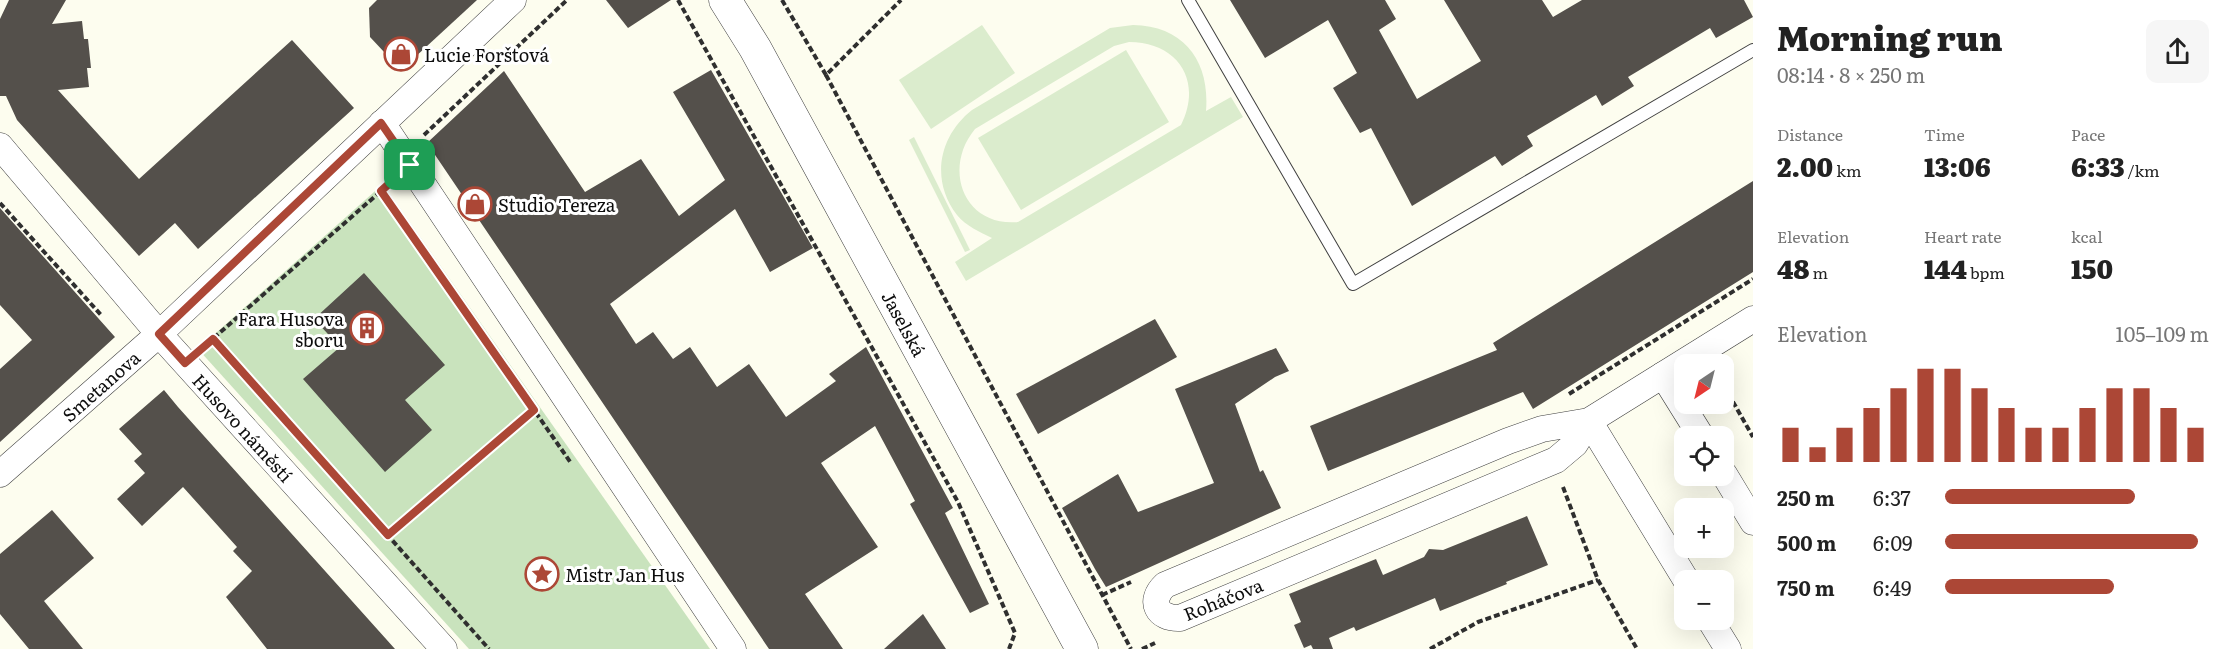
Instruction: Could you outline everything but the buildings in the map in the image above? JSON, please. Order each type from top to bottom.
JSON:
[{"type":"street","name":"Smetanova","points":[[0,474],[159,334],[513,0]]},
{"type":"street","name":"Jaselská","points":[[724,0],[755,48],[1083,649]]},
{"type":"street","points":[[381,123],[733,649]]},
{"type":"street","name":"Husovo náměstí","points":[[0,146],[159,334],[444,649]]},
{"type":"street","name":"Roháčova","points":[[1589,422],[1575,444],[1556,460],[1180,618],[1171,619],[1157,608],[1156,599],[1159,591],[1176,580],[1508,441],[1542,429],[1589,422],[1753,319]]},
{"type":"street","points":[[1663,375],[1695,426]]},
{"type":"street","points":[[1589,422],[1680,570]]},
{"type":"street","points":[[1731,486],[1753,522]]},
{"type":"street","points":[[1716,630],[1727,649]]},
{"type":"lane","points":[[1188,0],[1353,284],[1753,50]]},
{"type":"path","points":[[185,363],[423,154],[416,142],[567,0]]},
{"type":"path","points":[[678,0],[958,501],[1015,633],[1009,649]]},
{"type":"path","points":[[782,0],[826,75],[1131,649]]},
{"type":"path","points":[[826,75],[901,0]]},
{"type":"path","points":[[381,191],[574,468]]},
{"type":"path","points":[[0,203],[106,320]]},
{"type":"path","points":[[1562,398],[1753,279]]},
{"type":"path","points":[[213,339],[489,649]]},
{"type":"path","points":[[1734,404],[1753,437]]},
{"type":"path","points":[[388,535],[534,410]]},
{"type":"path","points":[[1563,485],[1598,580],[1637,649]]},
{"type":"path","points":[[1430,649],[1478,622],[1598,580]]},
{"type":"green space","points":[[982,25],[1015,73],[931,129],[899,80]]},
{"type":"green space","points":[[1133,25],[1151,27],[1167,32],[1180,40],[1190,50],[1204,77],[1206,111],[1231,97],[1243,117],[966,281],[955,262],[992,238],[973,228],[957,215],[943,187],[942,159],[952,132],[972,110],[1110,28]],"holes":[[[1129,42],[1161,49],[1182,67],[1189,93],[1187,109],[1181,125],[1018,222],[999,221],[984,215],[972,205],[964,192],[960,177],[960,161],[965,145],[975,129],[1114,46]]]},
{"type":"green space","points":[[1126,50],[1169,122],[1021,210],[978,138]]},
{"type":"green space","points":[[914,137],[970,250],[965,252],[909,140]]},
{"type":"green space","points":[[383,184],[710,649],[469,649],[198,349]]},
{"type":"place","name":"Lucie Forštová","points":[[401,54]]},
{"type":"place","name":"Studio Tereza","points":[[475,204]]},
{"type":"place","name":"Fara Husova sboru","points":[[367,328]]},
{"type":"place","name":"Mistr Jan Hus","points":[[542,574]]},
{"type":"route","points":[[381,123],[410,165],[381,191],[534,410],[388,535],[213,339],[185,363],[159,334],[381,123]]}]
